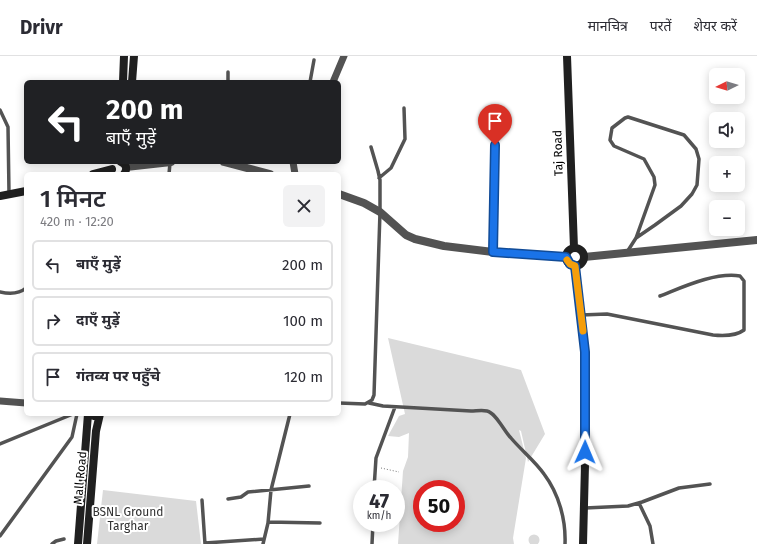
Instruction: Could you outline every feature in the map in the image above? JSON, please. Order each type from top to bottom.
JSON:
[{"type":"main road","points":[[122,80],[124,56]]},
{"type":"main road","points":[[132,80],[134,56]]},
{"type":"main road","name":"Taj Road","points":[[567,56],[574,248]]},
{"type":"main road","points":[[101,172],[120,167]]},
{"type":"main road","points":[[0,196],[24,191]]},
{"type":"main road","points":[[574,248],[581,250],[584,257],[580,264],[575,266],[570,264],[566,257],[569,250],[574,248]]},
{"type":"main road","points":[[575,266],[585,352],[585,508],[583,544]]},
{"type":"main road","name":"Mall Road","points":[[78,544],[88,416]]},
{"type":"main road","name":"Mall Road","points":[[87,544],[96,430],[100,416]]},
{"type":"street","points":[[334,80],[344,56]]},
{"type":"street","points":[[120,167],[150,164]]},
{"type":"street","points":[[232,164],[262,172]]},
{"type":"street","points":[[341,195],[364,203],[380,212],[406,234],[416,240],[444,246],[493,252],[566,257]]},
{"type":"street","points":[[584,257],[757,240]]},
{"type":"street","points":[[0,401],[24,403]]},
{"type":"lane","points":[[310,80],[314,60]]},
{"type":"lane","points":[[228,72],[228,80]]},
{"type":"lane","points":[[379,178],[391,168],[404,142],[404,108]]},
{"type":"lane","points":[[0,110],[8,128],[9,194]]},
{"type":"lane","points":[[493,252],[496,115]]},
{"type":"lane","points":[[627,252],[636,238],[654,190],[655,181],[647,162],[644,159],[614,146],[610,140],[612,128],[628,117],[684,135],[696,149],[699,159],[697,185],[692,194],[681,206],[636,238]]},
{"type":"lane","points":[[368,403],[373,399],[374,390],[380,212],[379,178],[371,147]]},
{"type":"lane","points":[[581,314],[607,314],[713,335],[724,336],[744,330],[744,281],[740,276],[706,280],[660,296]]},
{"type":"lane","points":[[0,292],[11,294],[24,290]]},
{"type":"lane","points":[[341,403],[368,403],[395,407],[472,411],[483,410],[491,412],[510,437],[544,473],[550,482],[562,514],[565,544]]},
{"type":"lane","points":[[374,480],[375,466],[379,446],[395,407]]},
{"type":"lane","points":[[0,444],[68,416]]},
{"type":"lane","points":[[0,536],[72,437],[77,416]]},
{"type":"lane","points":[[263,544],[268,522],[272,490],[290,416]]},
{"type":"lane","points":[[585,508],[620,507],[639,503],[680,488],[710,484]]},
{"type":"lane","points":[[228,499],[241,497],[248,492],[309,486]]},
{"type":"lane","points":[[202,500],[205,543],[264,539]]},
{"type":"lane","points":[[639,503],[650,526],[652,544]]},
{"type":"lane","points":[[268,522],[320,522]]},
{"type":"lane","points":[[372,544],[373,532]]},
{"type":"lane","points":[[52,544],[56,541],[64,539]]},
{"type":"path","points":[[375,466],[399,472]]},
{"type":"green space","points":[[388,338],[521,370],[545,434],[528,462],[521,431],[519,430],[526,458],[513,538],[514,544],[398,544],[399,532],[405,532],[405,480],[402,480],[403,471],[408,457],[409,433],[399,437],[388,436],[399,416],[405,414]]},
{"type":"green space","name":"BSNL Ground Targhar","points":[[103,490],[196,501],[201,544],[97,544]]},
{"type":"green space","points":[[532,535],[536,535],[538,536],[538,544],[532,545],[529,542],[529,538]]},
{"type":"slow traffic","points":[[567,260],[570,264],[575,266],[583,331]]},
{"type":"route","points":[[495,145],[493,252],[566,257],[570,264],[575,266],[585,352],[585,452]]}]
